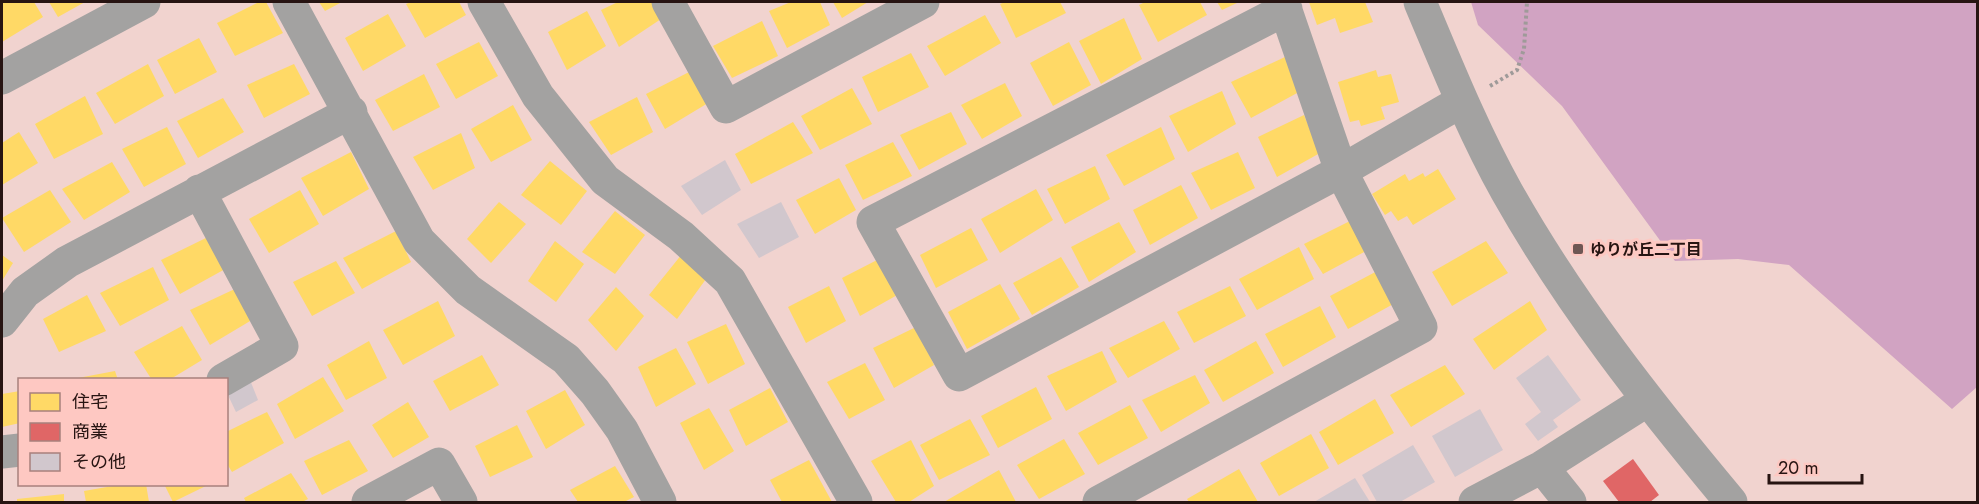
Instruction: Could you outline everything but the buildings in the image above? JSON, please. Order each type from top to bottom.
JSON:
[{"type":"street","points":[[2,78],[144,2]]},
{"type":"street","points":[[289,2],[351,112],[419,241],[468,290],[566,359],[595,392],[622,430],[660,502]]},
{"type":"street","points":[[484,2],[538,96],[605,180],[681,236],[730,281],[856,502]]},
{"type":"street","points":[[668,2],[726,107],[923,2]]},
{"type":"street","points":[[1420,2],[1476,93],[1508,192],[1593,328],[1646,401],[1731,502]]},
{"type":"street","points":[[1099,502],[1421,327],[1341,171],[1285,5],[873,222],[959,375],[1341,171],[1476,93]]},
{"type":"street","points":[[2,321],[25,291],[67,262],[351,112]]},
{"type":"street","points":[[199,191],[282,346],[226,378]]},
{"type":"street","points":[[1475,502],[1542,467],[1646,401]]},
{"type":"street","points":[[2,452],[18,450]]},
{"type":"street","points":[[368,502],[439,464],[461,502]]},
{"type":"street","points":[[1542,467],[1570,502]]},
{"type":"path","points":[[1476,93],[1517,70],[1524,49],[1527,2]]},
{"type":"shaded area","points":[[1471,2],[1977,2],[1977,387],[1952,409],[1789,265],[1738,259],[1675,261],[1562,106],[1478,25]]},
{"type":"place","name":"ゆりが丘二丁目","points":[[1578,249]]}]
